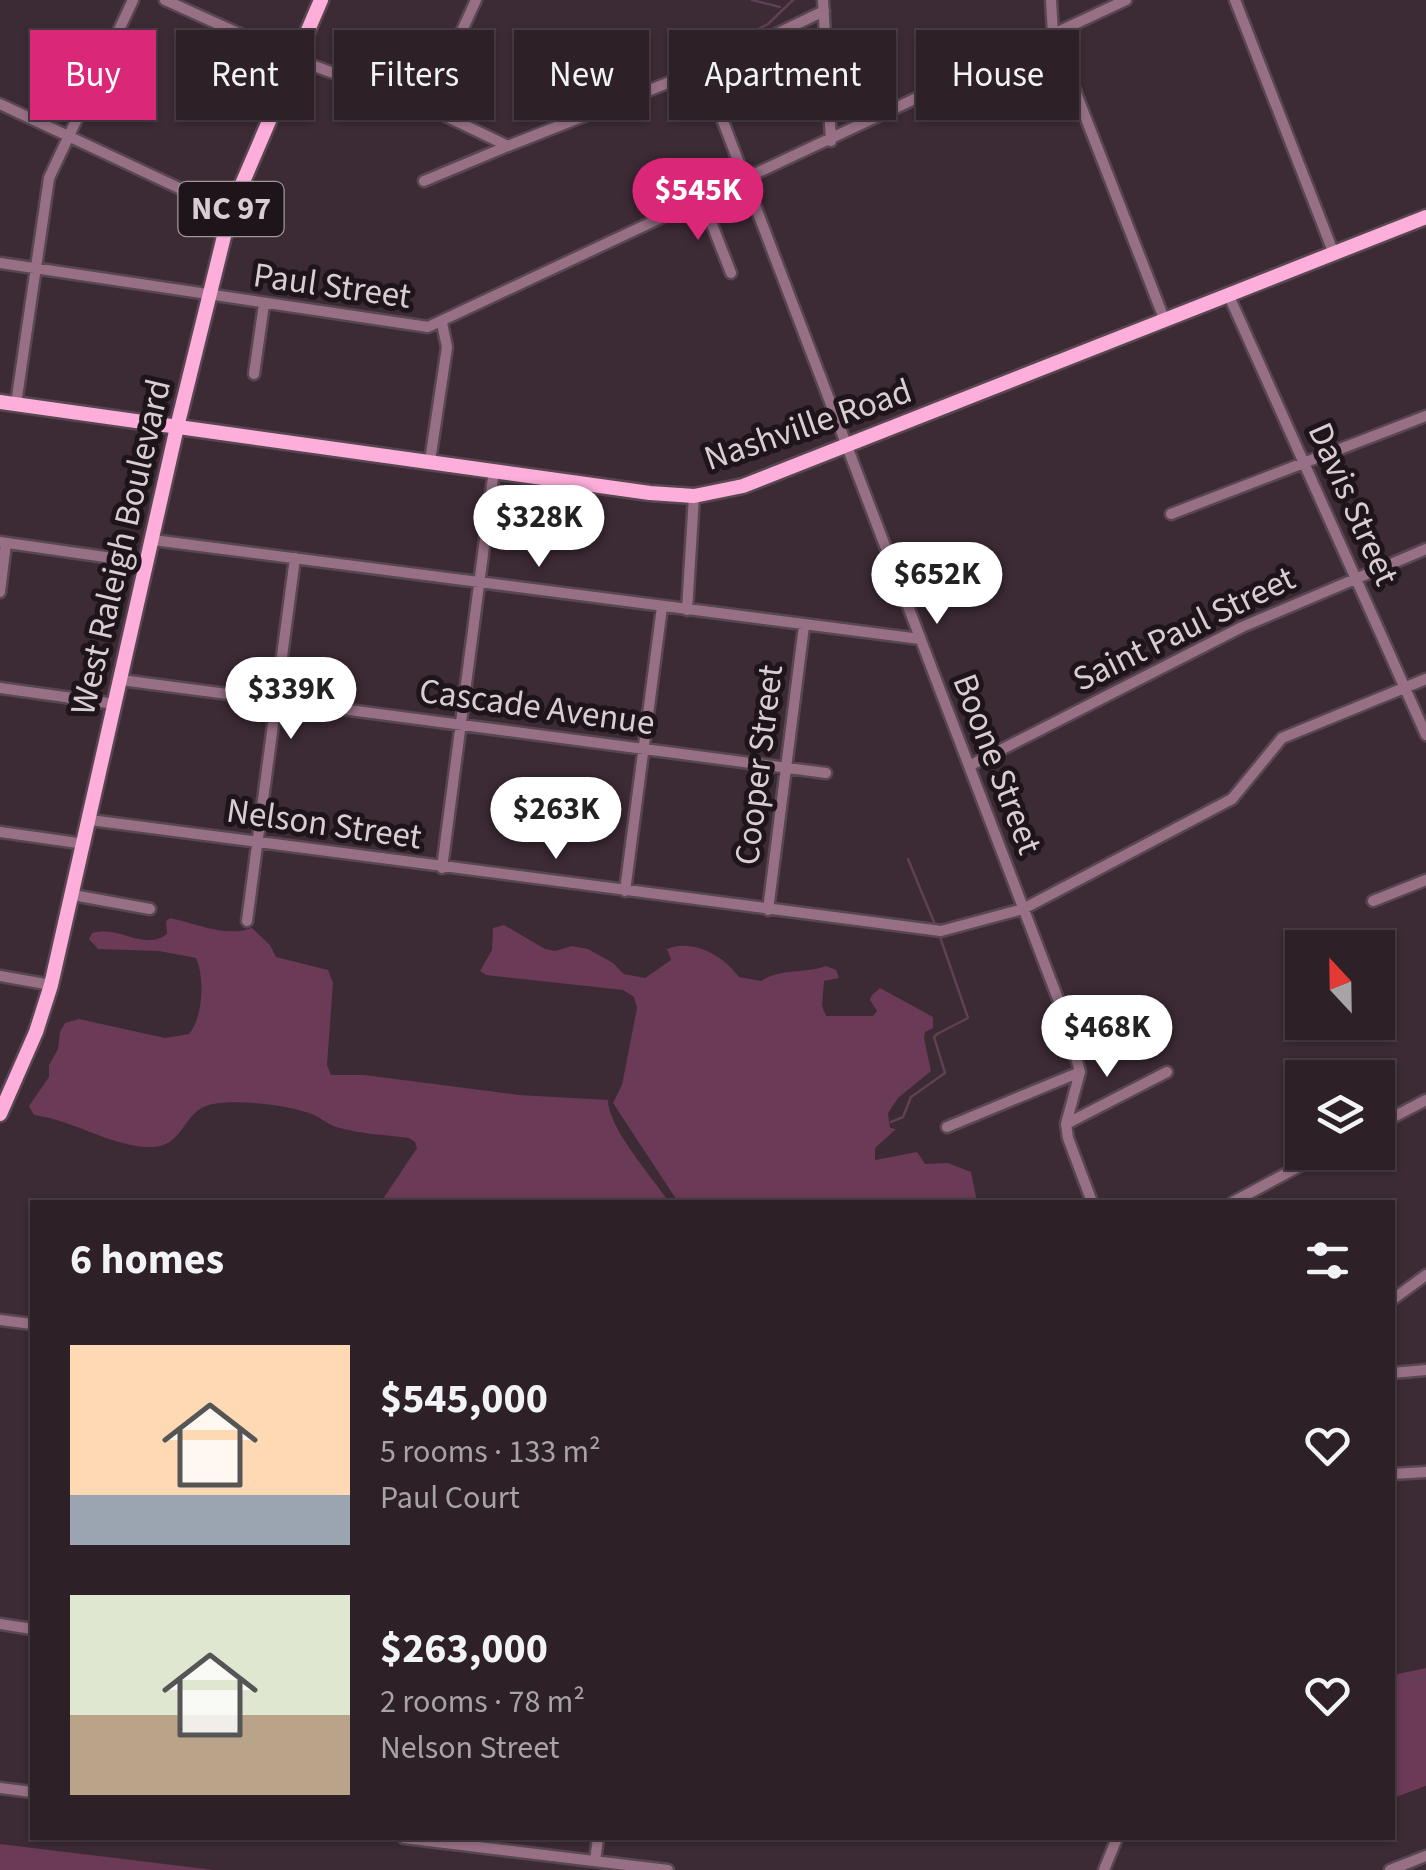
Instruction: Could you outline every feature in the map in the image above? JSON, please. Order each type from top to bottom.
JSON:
[{"type":"main road","name":"West Raleigh Boulevard","points":[[308,30],[321,0]]},
{"type":"main road","name":"West Raleigh Boulevard","points":[[0,1114],[36,1032],[51,985],[177,427],[230,212],[269,120]]},
{"type":"main road","name":"Nashville Road","points":[[0,402],[694,496],[744,486],[848,447],[1426,217]]},
{"type":"street","points":[[16,404],[46,191],[133,0]]},
{"type":"street","points":[[165,0],[231,30]]},
{"type":"street","points":[[462,30],[476,0]]},
{"type":"street","points":[[1050,0],[1053,30]]},
{"type":"street","name":"Paul Street","points":[[1062,30],[1126,0]]},
{"type":"street","points":[[1235,0],[1334,254]]},
{"type":"street","points":[[778,30],[824,6],[831,141]]},
{"type":"street","points":[[424,181],[669,82]]},
{"type":"street","name":"Paul Street","points":[[0,263],[428,327],[916,100]]},
{"type":"street","points":[[1079,100],[1166,322]]},
{"type":"street","points":[[0,104],[230,212]]},
{"type":"street","points":[[454,120],[508,146]]},
{"type":"street","name":"Boone Street","points":[[723,120],[1066,1020],[1080,1072]]},
{"type":"street","points":[[702,199],[731,273]]},
{"type":"street","name":"Davis Street","points":[[1229,296],[1426,734]]},
{"type":"street","points":[[254,374],[264,304]]},
{"type":"street","points":[[430,461],[447,348],[442,323]]},
{"type":"street","points":[[1171,514],[1426,416]]},
{"type":"street","points":[[442,868],[494,470]]},
{"type":"street","points":[[686,610],[694,496]]},
{"type":"street","points":[[152,540],[920,639]]},
{"type":"street","points":[[0,592],[3,543],[147,563]]},
{"type":"street","name":"Saint Paul Street","points":[[969,766],[1242,627],[1426,549]]},
{"type":"street","points":[[247,921],[295,558]]},
{"type":"street","points":[[626,891],[662,607]]},
{"type":"street","name":"Cooper Street","points":[[768,910],[804,626]]},
{"type":"street","name":"Nelson Street","points":[[90,820],[930,932],[1024,909],[1232,800],[1282,738],[1426,679]]},
{"type":"street","name":"Cascade Avenue","points":[[121,680],[826,773]]},
{"type":"street","points":[[0,688],[115,704]]},
{"type":"street","points":[[0,832],[85,844]]},
{"type":"street","points":[[1373,902],[1426,880]]},
{"type":"street","points":[[73,895],[150,909]]},
{"type":"street","points":[[0,976],[51,985]]},
{"type":"street","points":[[1080,1072],[1066,1124],[1091,1200]]},
{"type":"street","points":[[947,1126],[1080,1072]]},
{"type":"street","points":[[1066,1124],[1166,1072]]},
{"type":"street","points":[[1395,1116],[1426,1100]]},
{"type":"street","points":[[1237,1200],[1293,1170]]},
{"type":"street","points":[[1395,1298],[1426,1276]]},
{"type":"street","points":[[0,1320],[30,1324]]},
{"type":"street","points":[[1395,1373],[1426,1370]]},
{"type":"street","points":[[1395,1474],[1426,1472]]},
{"type":"street","points":[[0,1624],[30,1629]]},
{"type":"street","points":[[0,1788],[30,1792]]},
{"type":"street","points":[[421,1840],[668,1870]]},
{"type":"street","points":[[595,1861],[598,1840]]},
{"type":"street","points":[[1104,1870],[1116,1840]]},
{"type":"street","points":[[1390,1870],[1426,1856]]},
{"type":"shaded area","points":[[170,918],[221,931],[252,928],[270,945],[276,957],[328,970],[333,983],[327,1065],[331,1075],[364,1075],[519,1095],[608,1100],[623,1138],[668,1200],[382,1200],[417,1148],[415,1142],[336,1127],[312,1114],[277,1106],[213,1104],[194,1114],[169,1142],[145,1147],[34,1115],[29,1106],[49,1077],[49,1065],[65,1023],[79,1019],[165,1038],[189,1034],[194,1027],[201,998],[196,958],[159,951],[98,949],[89,939],[92,933],[102,931],[158,939],[167,934],[166,921]]},
{"type":"shaded area","points":[[504,925],[545,949],[588,949],[624,974],[645,978],[671,960],[667,949],[677,946],[707,951],[739,977],[761,981],[776,974],[826,966],[836,970],[839,978],[824,981],[822,1006],[826,1016],[873,1016],[877,1011],[870,1000],[880,988],[933,1017],[933,1028],[925,1032],[924,1038],[931,1071],[898,1098],[888,1113],[890,1128],[896,1129],[875,1148],[875,1160],[917,1152],[925,1164],[948,1163],[971,1172],[977,1200],[677,1200],[613,1103],[622,1085],[637,1008],[634,997],[623,990],[486,975],[480,971],[492,950],[493,928]]},
{"type":"shaded area","points":[[1426,1668],[1426,1786],[1395,1797],[1395,1675]]},
{"type":"shaded area","points":[[0,1844],[214,1870],[0,1870]]},
{"type":"waterway","points":[[752,0],[780,7]]},
{"type":"waterway","points":[[756,30],[793,0]]},
{"type":"waterway","points":[[908,859],[936,927]]},
{"type":"waterway","points":[[891,1122],[903,1117],[911,1097],[945,1073],[934,1037],[968,1018],[939,934]]},
{"type":"waterway","points":[[1395,1681],[1426,1678]]}]
